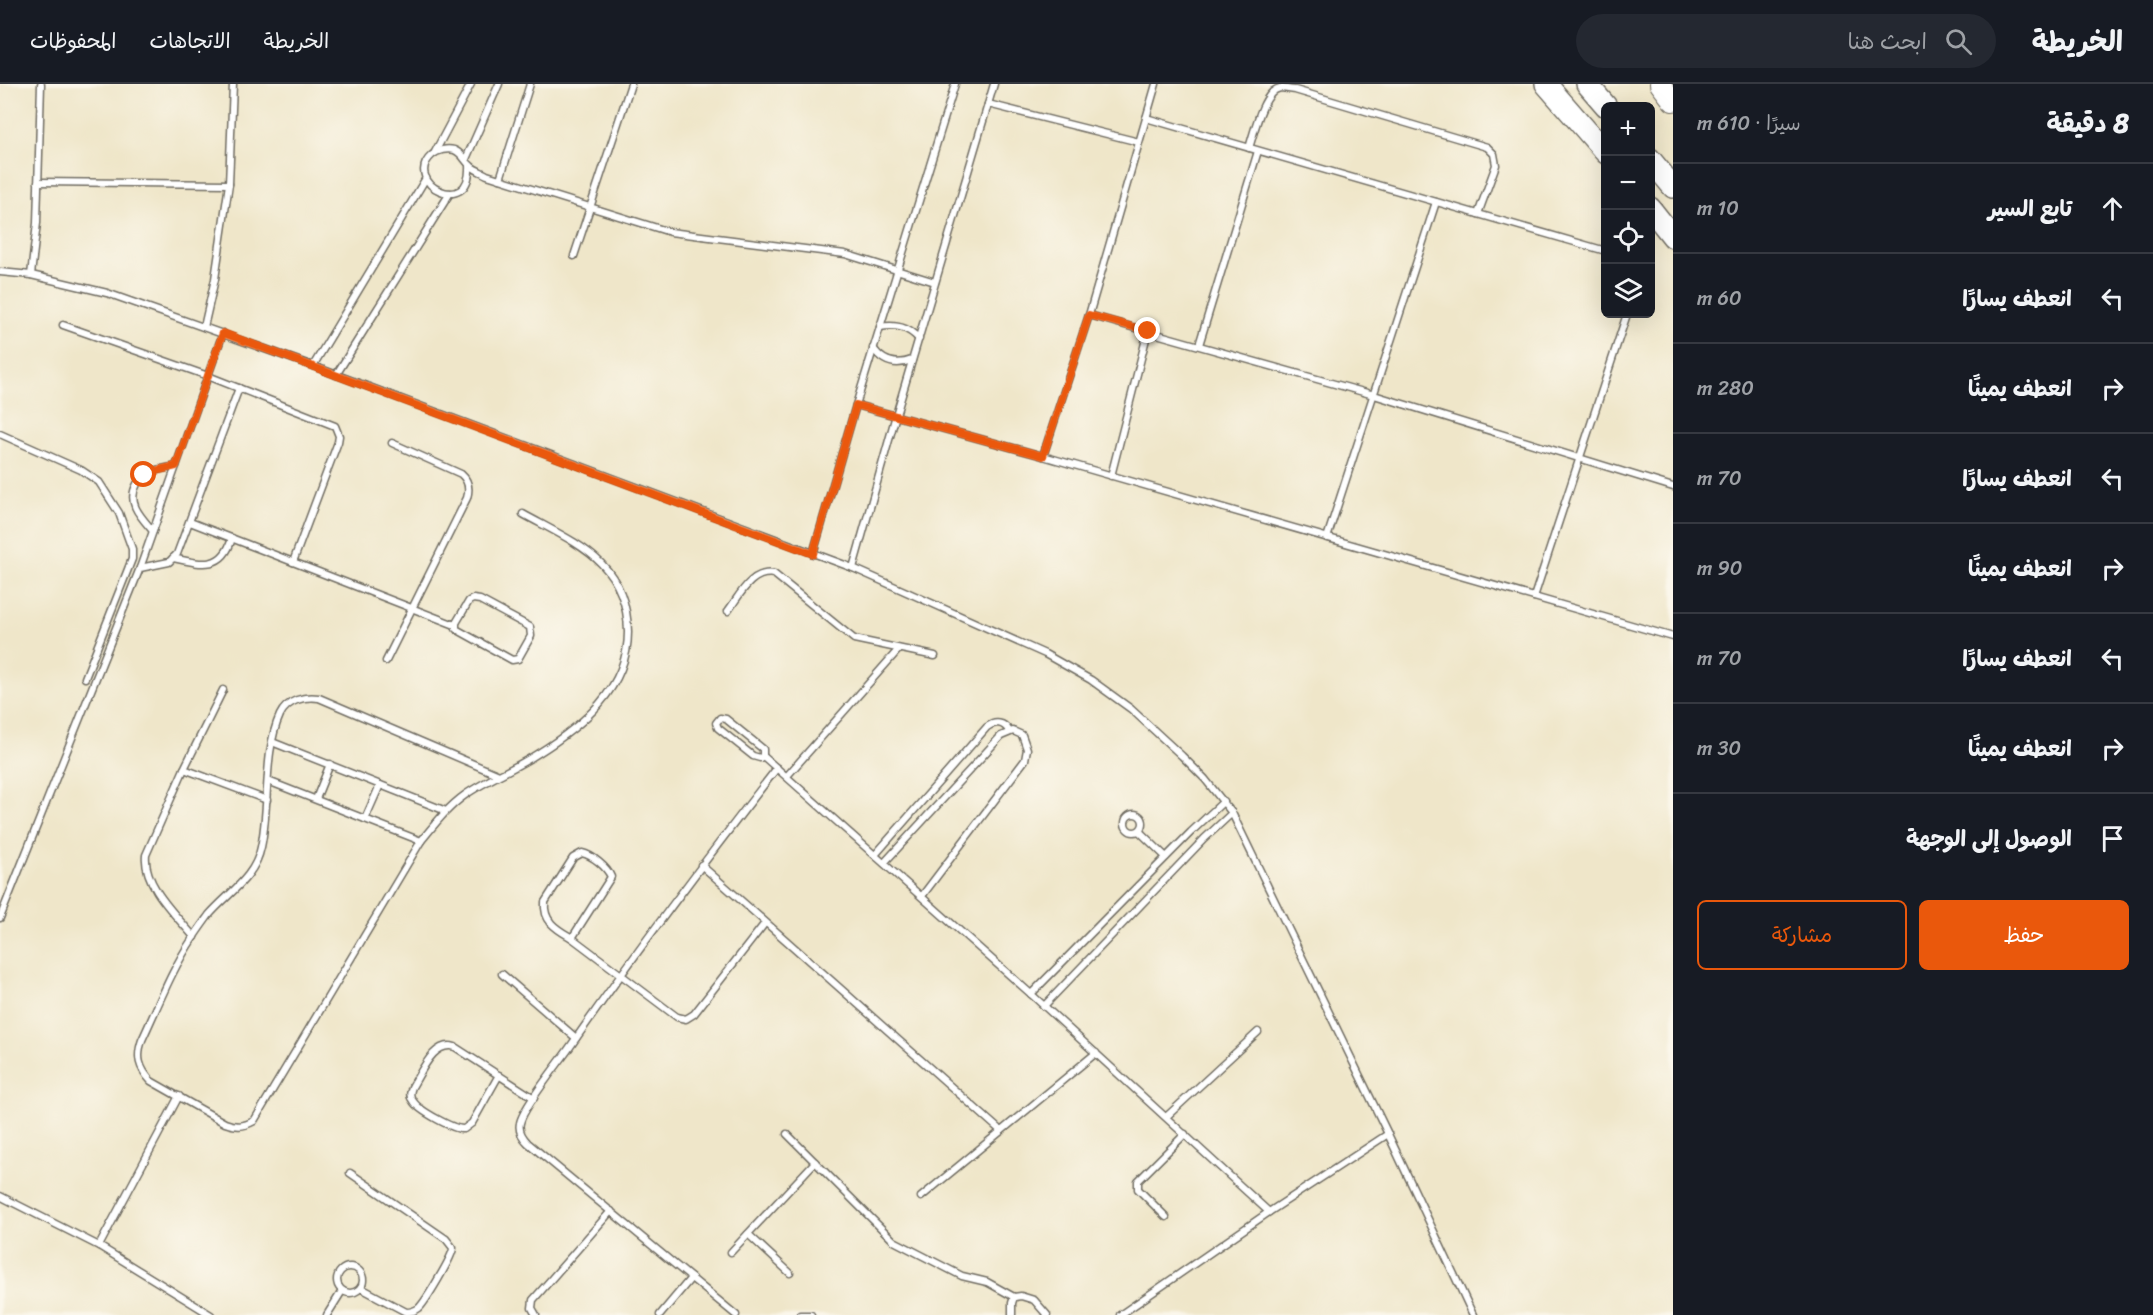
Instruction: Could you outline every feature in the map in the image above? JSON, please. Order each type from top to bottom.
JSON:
[{"type":"highway","points":[[1546,84],[1601,148]]},
{"type":"highway","points":[[1587,84],[1603,102]]},
{"type":"highway","points":[[1655,165],[1673,187]]},
{"type":"highway","points":[[1652,210],[1673,237]]},
{"type":"main road","points":[[1660,84],[1673,101]]},
{"type":"lane","points":[[31,275],[38,223],[41,84]]},
{"type":"lane","points":[[204,327],[215,279],[229,184],[233,84]]},
{"type":"lane","points":[[313,366],[426,178],[427,164],[471,84]]},
{"type":"lane","points":[[426,178],[436,190],[450,193],[465,185],[470,175],[467,162],[500,84]]},
{"type":"lane","points":[[500,179],[530,84]]},
{"type":"lane","points":[[574,256],[631,84]]},
{"type":"lane","points":[[813,554],[873,348],[955,84]]},
{"type":"lane","points":[[854,568],[896,415],[994,84]]},
{"type":"lane","points":[[1043,456],[1089,315],[1156,84]]},
{"type":"lane","points":[[1249,148],[1264,103],[1270,93],[1279,88],[1295,90],[1487,147],[1494,154],[1496,165],[1479,214]]},
{"type":"lane","points":[[988,104],[1139,142]]},
{"type":"lane","points":[[1146,118],[1601,250]]},
{"type":"lane","points":[[435,153],[443,149],[452,149],[487,175],[670,232],[845,254],[935,282]]},
{"type":"lane","points":[[1199,345],[1258,151]]},
{"type":"lane","points":[[38,182],[229,184]]},
{"type":"lane","points":[[336,375],[450,193]]},
{"type":"lane","points":[[1328,538],[1436,202]]},
{"type":"lane","points":[[0,272],[31,275],[107,293],[223,333],[854,568],[1045,654],[1091,680],[1131,709],[1182,756],[1224,801],[1232,813],[1473,1315]]},
{"type":"lane","points":[[1089,315],[1374,395],[1579,460],[1673,487]]},
{"type":"lane","points":[[1534,597],[1626,318]]},
{"type":"lane","points":[[63,325],[208,376],[331,424],[337,430],[338,442],[293,562]]},
{"type":"lane","points":[[880,327],[902,327],[919,339]]},
{"type":"lane","points":[[1111,476],[1148,331]]},
{"type":"lane","points":[[0,918],[140,568],[223,333]]},
{"type":"lane","points":[[873,348],[878,355],[891,363],[898,364],[912,360]]},
{"type":"lane","points":[[140,568],[163,564],[177,554],[239,388]]},
{"type":"lane","points":[[856,405],[1043,456],[1673,637]]},
{"type":"lane","points":[[0,435],[81,470],[99,482],[114,503],[132,549],[132,559],[85,678]]},
{"type":"lane","points":[[386,661],[467,498],[469,489],[467,481],[460,474],[392,443]]},
{"type":"lane","points":[[153,531],[135,508],[133,501],[135,487],[139,480],[151,472],[176,466]]},
{"type":"lane","points":[[499,775],[319,698],[296,700],[284,709],[272,742],[259,857],[238,889],[209,916],[179,962],[138,1051],[143,1073],[151,1081],[235,1127],[245,1126],[254,1121],[421,840],[446,811],[468,793],[537,754],[560,738],[600,705],[615,684],[621,671],[627,643],[626,614],[617,586],[601,561],[589,551],[523,514]]},
{"type":"lane","points":[[190,522],[455,625],[458,631],[512,660],[520,656],[532,633],[527,625],[477,599],[469,601],[455,625]]},
{"type":"lane","points":[[173,558],[197,564],[211,564],[227,551],[232,538]]},
{"type":"lane","points":[[728,611],[755,577],[763,573],[774,574],[854,639],[935,656]]},
{"type":"lane","points":[[787,776],[899,649]]},
{"type":"lane","points":[[194,937],[152,884],[145,863],[148,847],[223,690]]},
{"type":"lane","points":[[763,756],[760,758],[753,756],[718,728],[718,720],[726,719],[763,749],[763,756],[1031,994],[1269,1212]]},
{"type":"lane","points":[[875,855],[991,724],[999,723],[1009,731],[1022,735],[1027,749],[1025,760],[922,896]]},
{"type":"lane","points":[[884,863],[1001,736],[1009,731]]},
{"type":"lane","points":[[272,742],[446,811]]},
{"type":"lane","points":[[316,800],[330,764]]},
{"type":"lane","points":[[736,1315],[524,1139],[520,1133],[520,1121],[620,975],[701,865],[777,768]]},
{"type":"lane","points":[[184,769],[267,800]]},
{"type":"lane","points":[[947,772],[959,782]]},
{"type":"lane","points":[[268,781],[421,840]]},
{"type":"lane","points":[[365,819],[380,784]]},
{"type":"lane","points":[[1031,994],[1224,801]]},
{"type":"lane","points":[[912,813],[922,822]]},
{"type":"lane","points":[[1044,1006],[1204,839],[1232,813]]},
{"type":"lane","points":[[1139,831],[1166,857]]},
{"type":"lane","points":[[572,939],[611,877],[610,873],[599,863],[582,853],[573,858],[545,902],[544,910],[547,918],[552,925],[677,1017],[686,1019],[694,1014],[765,923]]},
{"type":"lane","points":[[701,865],[1001,1131]]},
{"type":"lane","points":[[502,974],[576,1038]]},
{"type":"lane","points":[[1166,1117],[1258,1032]]},
{"type":"lane","points":[[499,1075],[472,1123],[464,1130],[454,1128],[418,1106],[411,1098],[412,1087],[434,1053],[442,1046],[449,1045],[455,1047],[499,1075],[534,1098]]},
{"type":"lane","points":[[921,1197],[1096,1053]]},
{"type":"lane","points":[[99,1246],[178,1096]]},
{"type":"lane","points":[[787,1134],[894,1241],[962,1276],[987,1282],[1014,1297],[1020,1296],[1034,1300],[1047,1315]]},
{"type":"lane","points":[[1166,1217],[1141,1192],[1138,1188],[1138,1181],[1185,1134]]},
{"type":"lane","points":[[1120,1315],[1269,1212],[1388,1134]]},
{"type":"lane","points":[[731,1252],[814,1162]]},
{"type":"lane","points":[[350,1173],[446,1239],[453,1248],[451,1258],[422,1304],[412,1312],[406,1312],[361,1288]]},
{"type":"lane","points":[[0,1197],[99,1246],[210,1315]]},
{"type":"lane","points":[[536,1315],[532,1308],[533,1300],[611,1211]]},
{"type":"lane","points":[[748,1234],[790,1273]]},
{"type":"lane","points":[[353,1267],[361,1273],[363,1283],[361,1288],[353,1293],[342,1291],[337,1278],[343,1269],[353,1267]]},
{"type":"lane","points":[[660,1315],[692,1278]]},
{"type":"lane","points":[[327,1315],[342,1291]]},
{"type":"lane","points":[[1012,1315],[1014,1297]]},
{"type":"lane","points":[[800,1315],[811,1315]]},
{"type":"route","points":[[144,475],[176,466],[223,333],[813,554],[856,405],[1043,456],[1089,315],[1148,331]]}]
